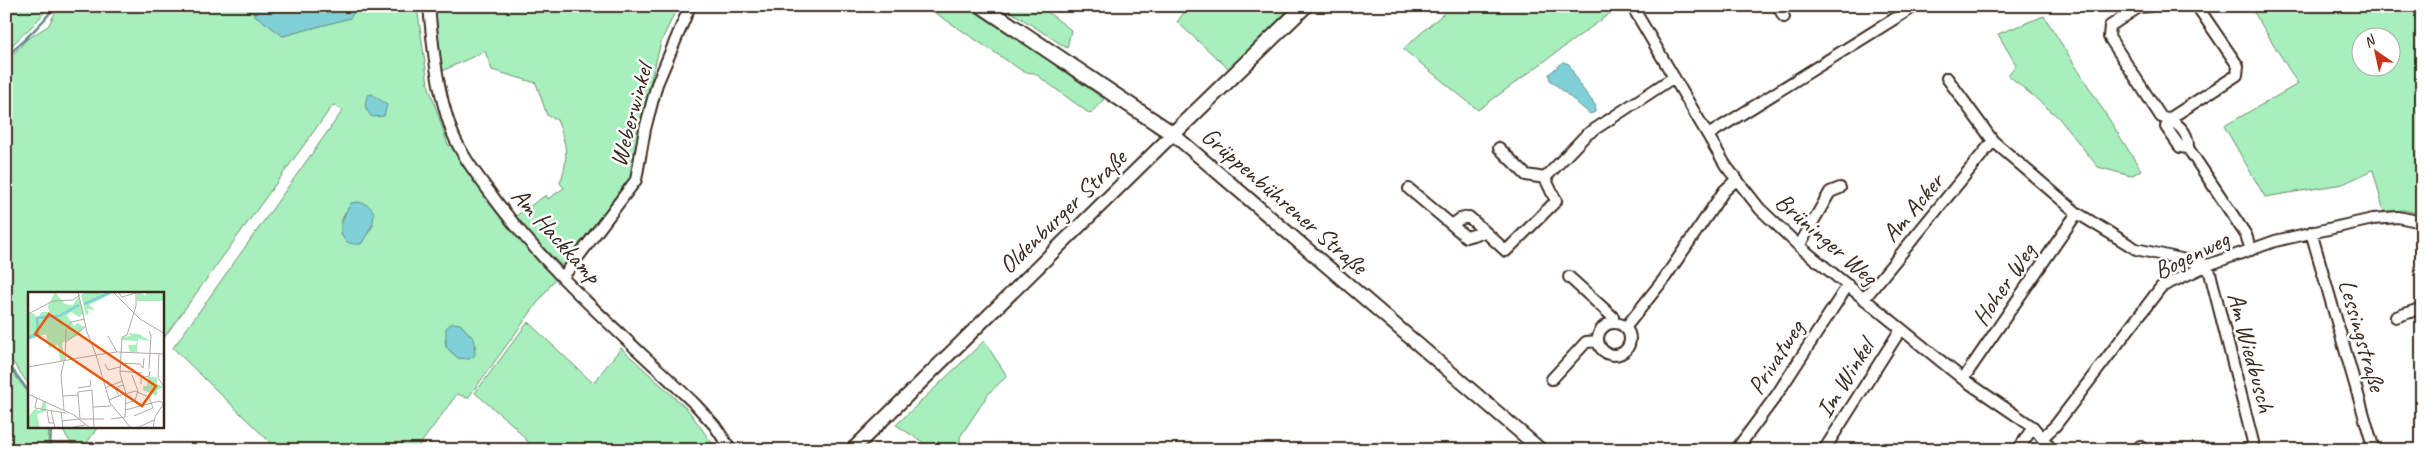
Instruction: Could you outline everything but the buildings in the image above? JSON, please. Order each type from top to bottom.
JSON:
[{"type":"main road","name":"Grüppenbührener Straße","points":[[982,6],[1173,134]]},
{"type":"main road","name":"Oldenburger Straße","points":[[1173,134],[1305,6]]},
{"type":"street","name":"Am Hackkamp","points":[[429,6],[435,76],[452,132],[463,156],[509,220],[563,277],[695,404],[715,426],[730,450]]},
{"type":"street","name":"Weberwinkel","points":[[563,277],[636,180],[645,129],[657,84],[690,6]]},
{"type":"street","points":[[1778,6],[1784,16]]},
{"type":"street","points":[[1708,135],[1915,6]]},
{"type":"street","points":[[2149,6],[2139,7],[2110,26],[2109,37],[2161,117],[2169,119]]},
{"type":"street","points":[[2197,6],[2238,66],[2236,75],[2169,119],[2166,128],[2180,147],[2188,148],[2246,235],[2251,250]]},
{"type":"street","name":"Brüninger Weg","points":[[1636,8],[1708,135],[1736,180],[1760,209],[1799,246],[1963,379],[2033,427],[2052,450]]},
{"type":"street","points":[[1545,178],[1586,135],[1674,77]]},
{"type":"street","points":[[1947,78],[1993,141],[2077,213],[2136,249],[2208,265]]},
{"type":"street","name":"Oldenburger Straße","points":[[852,450],[1173,134]]},
{"type":"street","name":"Grüppenbührener Straße","points":[[1173,134],[1541,450]]},
{"type":"street","name":"Am Acker","points":[[1864,299],[1993,141]]},
{"type":"street","points":[[1499,148],[1526,175],[1545,178]]},
{"type":"street","points":[[1452,225],[1460,219],[1469,217],[1506,251],[1556,201],[1545,178]]},
{"type":"street","points":[[1625,328],[1664,279],[1724,191],[1736,180]]},
{"type":"street","points":[[1799,246],[1830,192],[1840,188]]},
{"type":"street","points":[[1409,189],[1466,237],[1484,232]]},
{"type":"street","name":"Hoher Weg","points":[[1963,379],[2077,213]]},
{"type":"street","name":"Bogenweg","points":[[2043,437],[2055,426],[2161,288],[2208,265],[2311,232],[2373,219],[2398,217],[2422,222]]},
{"type":"street","name":"Lessingstraße","points":[[2311,232],[2374,450]]},
{"type":"street","name":"Am Wiedbusch","points":[[2208,265],[2253,442],[2250,450]]},
{"type":"street","points":[[1568,277],[1613,317],[1612,323],[1602,329],[1598,341]]},
{"type":"street","name":"Privatweg","points":[[1736,450],[1776,396],[1848,286]]},
{"type":"street","points":[[2396,317],[2422,308]]},
{"type":"street","points":[[1598,341],[1606,354],[1621,354],[1630,342],[1625,328],[1612,323]]},
{"type":"street","name":"Im Winkel","points":[[1824,450],[1901,329]]},
{"type":"street","points":[[1552,379],[1586,342],[1598,341]]},
{"type":"street","points":[[2018,450],[2033,427]]},
{"type":"green space","points":[[6,6],[49,6],[39,19],[6,52]]},
{"type":"green space","points":[[59,6],[243,6],[283,36],[350,18],[358,6],[417,6],[428,84],[448,145],[453,147],[506,222],[555,279],[468,398],[457,394],[416,450],[278,450],[173,348],[343,110],[333,105],[164,338],[164,292],[28,292],[28,384],[6,353],[6,62],[27,39],[48,26]],"holes":[[[345,212],[374,224],[361,244],[341,234],[341,222]],[[460,324],[474,339],[476,347],[458,358],[446,347],[445,339]]]},
{"type":"green space","points":[[433,6],[678,6],[661,42],[638,132],[630,179],[562,266],[513,218],[546,195],[548,199],[564,188],[560,183],[565,166],[566,152],[557,120],[547,115],[536,83],[492,70],[485,51],[440,72]]},
{"type":"green space","points":[[925,6],[970,6],[1104,99],[1090,114],[1034,73],[1024,72]]},
{"type":"green space","points":[[1002,6],[1040,6],[1071,30],[1067,48]]},
{"type":"green space","points":[[1189,6],[1292,6],[1229,69],[1177,22]]},
{"type":"green space","points":[[1452,6],[1620,6],[1478,110],[1403,49]]},
{"type":"green space","points":[[2250,6],[2422,6],[2422,214],[2403,210],[2384,212],[2373,170],[2343,184],[2265,197],[2224,126],[2298,84]]},
{"type":"green space","points":[[2044,16],[2141,170],[2131,176],[2098,167],[2058,117],[2008,75],[2016,65],[1998,34]]},
{"type":"green space","points":[[528,322],[593,383],[621,348],[688,410],[717,450],[535,450],[513,425],[475,393]]},
{"type":"green space","points":[[984,341],[1007,376],[989,393],[960,437],[961,450],[935,450],[896,425]]},
{"type":"green space","points":[[6,363],[28,393],[28,428],[49,428],[48,450],[6,450]]},
{"type":"green space","points":[[61,428],[97,428],[82,450],[76,450]]},
{"type":"water","points":[[243,6],[358,6],[350,18],[283,36]]},
{"type":"water","points":[[1563,62],[1569,64],[1579,84],[1596,106],[1595,112],[1590,114],[1550,80],[1549,74]]},
{"type":"water","points":[[372,94],[387,105],[384,116],[372,117],[367,111],[366,101],[368,95]]},
{"type":"water","points":[[358,202],[367,205],[374,214],[371,226],[361,244],[352,244],[342,236],[342,223],[351,203]]},
{"type":"water","points":[[452,323],[460,324],[474,339],[475,355],[469,359],[458,358],[446,347],[446,328]]},
{"type":"waterway","points":[[6,58],[44,20],[55,6]]},
{"type":"waterway","points":[[6,361],[28,391]]},
{"type":"waterway","points":[[50,450],[51,428]]}]
